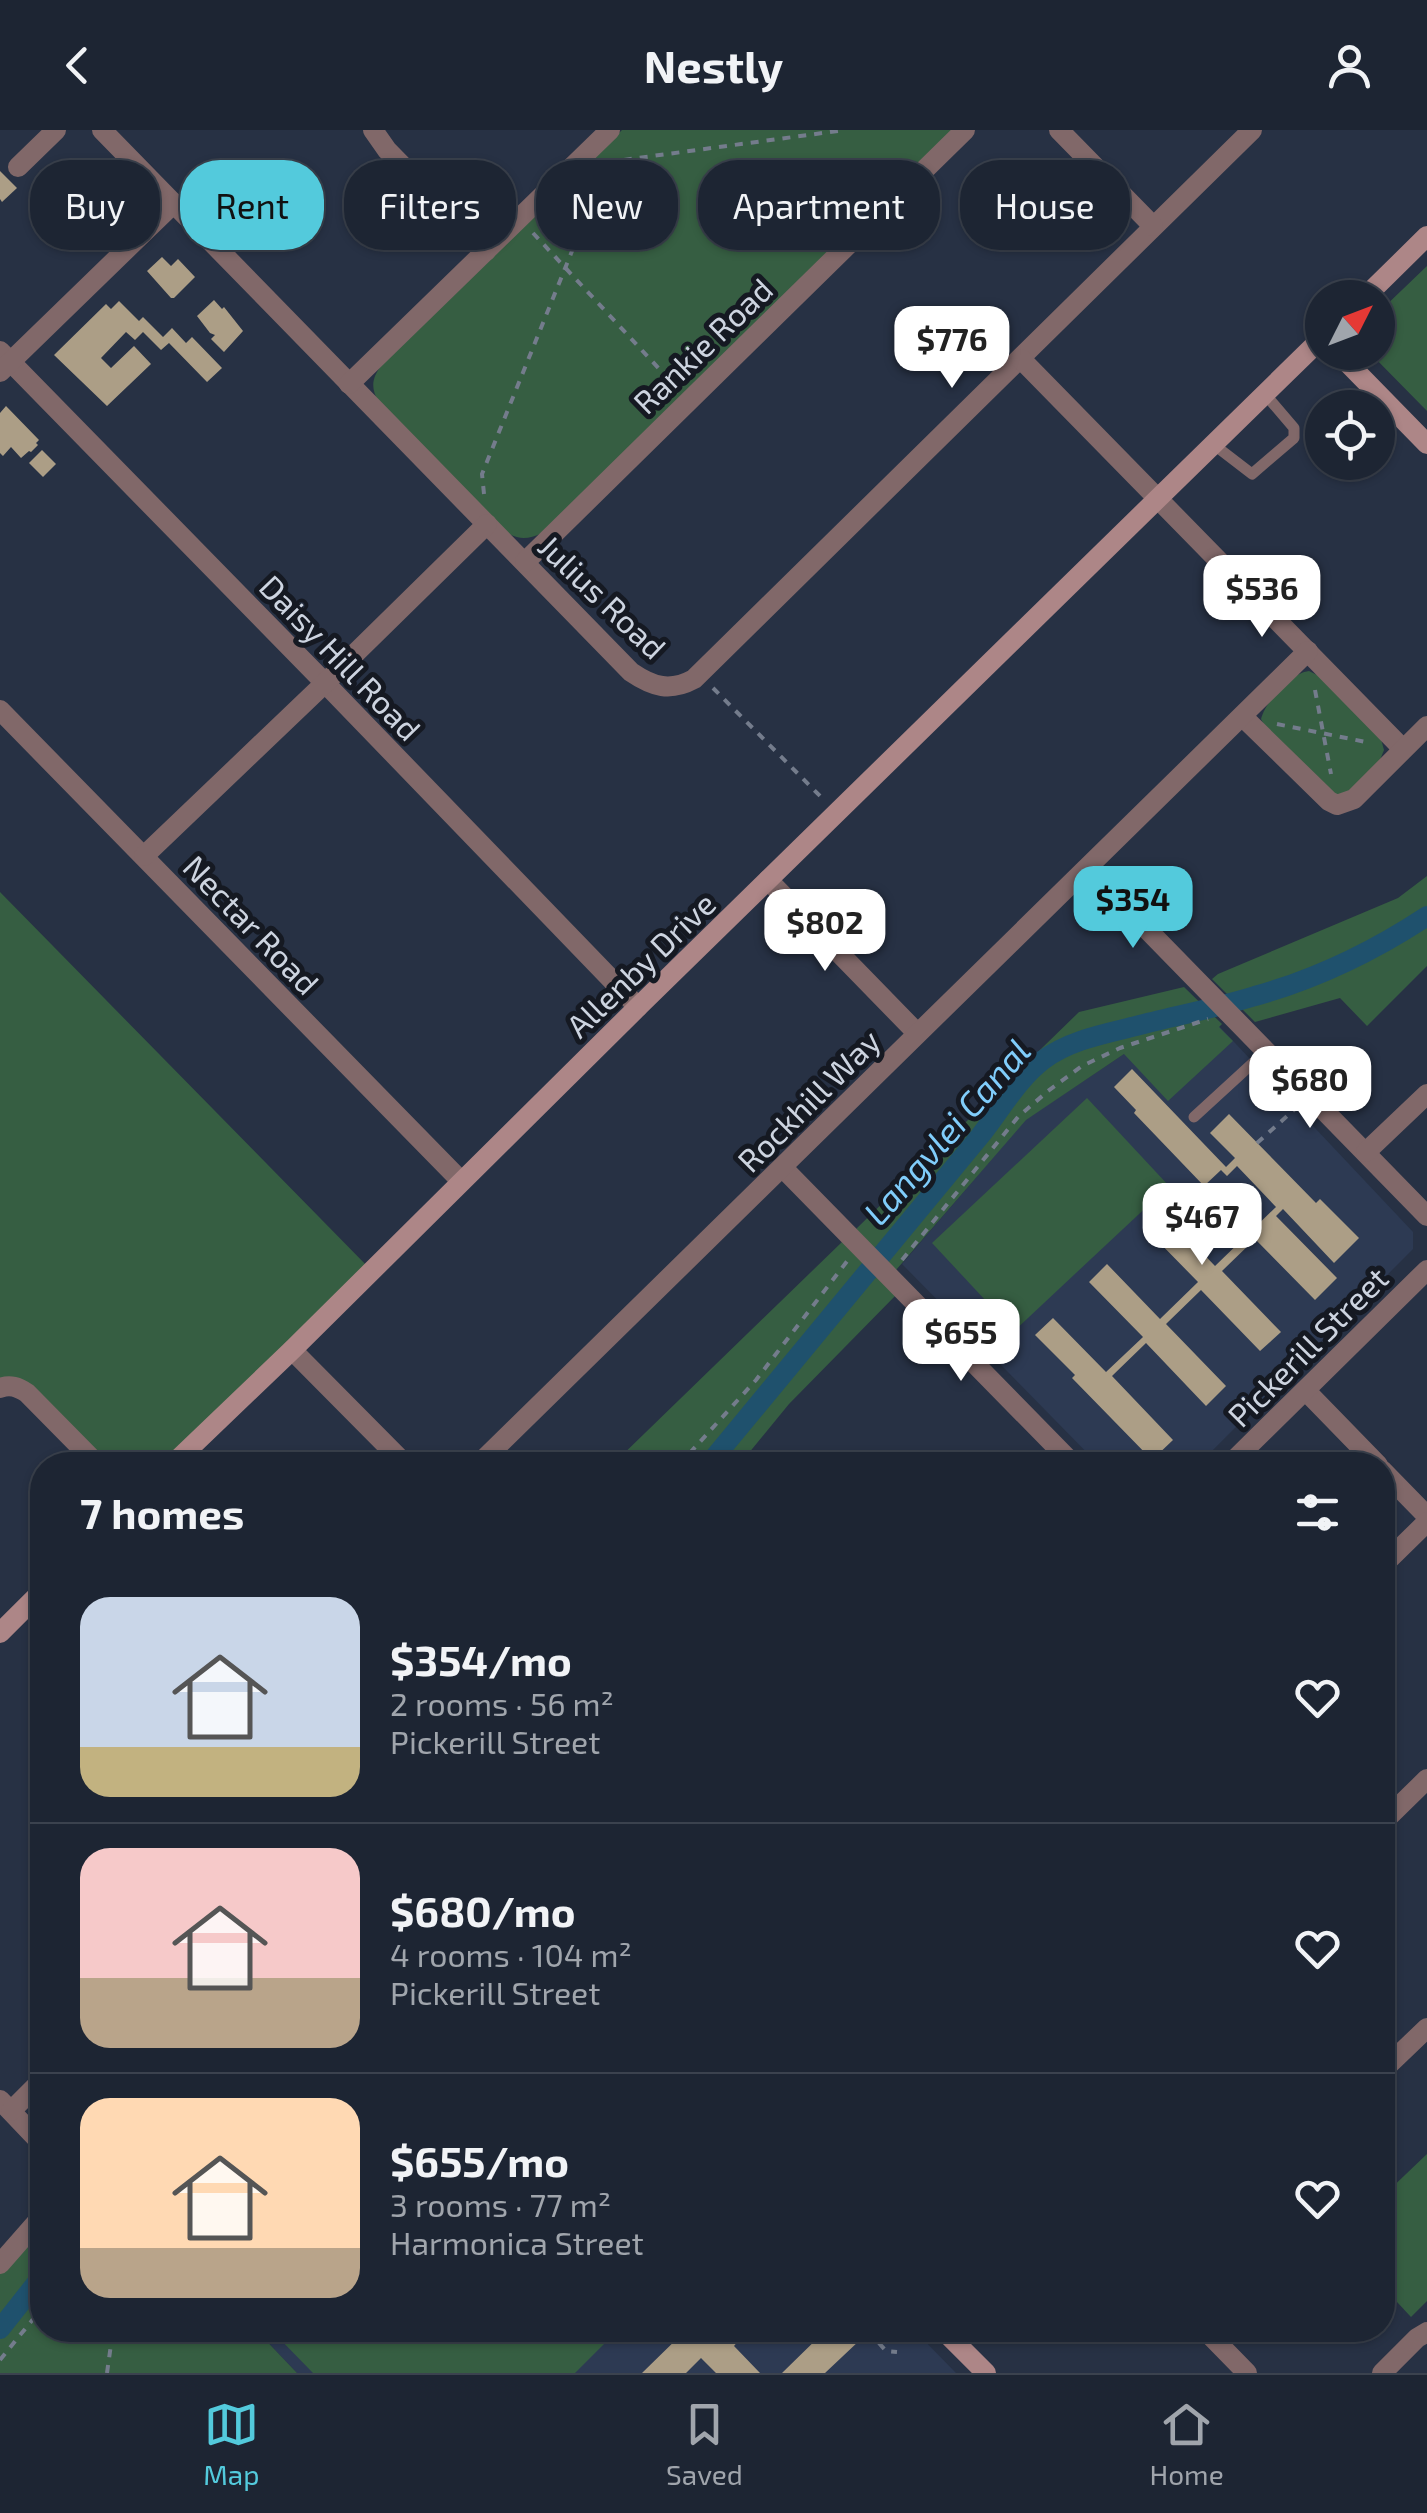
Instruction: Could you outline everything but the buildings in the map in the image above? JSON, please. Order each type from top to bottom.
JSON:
[{"type":"street","points":[[18,167],[56,130]]},
{"type":"street","name":"Julius Road","points":[[102,130],[631,672],[658,687],[670,688],[682,685],[703,670],[1252,130]]},
{"type":"street","points":[[374,130],[387,150],[486,251]]},
{"type":"street","name":"Rankie Road","points":[[525,562],[965,130]]},
{"type":"street","points":[[1059,130],[1153,226]]},
{"type":"street","points":[[349,384],[603,137]]},
{"type":"street","points":[[4,362],[174,203]]},
{"type":"street","points":[[1382,280],[1427,236]]},
{"type":"street","name":"Allenby Drive","points":[[186,1452],[1305,355]]},
{"type":"street","points":[[1021,359],[1402,749]]},
{"type":"street","name":"Daisy Hill Road","points":[[4,362],[325,682],[638,1006]]},
{"type":"street","points":[[1355,370],[1427,444]]},
{"type":"street","points":[[144,856],[487,524]]},
{"type":"street","name":"Rockhill Way","points":[[491,1452],[1308,651]]},
{"type":"street","name":"Nectar Road","points":[[0,710],[461,1181]]},
{"type":"street","points":[[1243,717],[1328,801],[1337,805],[1354,798],[1427,726]]},
{"type":"street","points":[[1088,869],[1427,1216]]},
{"type":"street","points":[[768,880],[917,1034]]},
{"type":"street","points":[[1366,1152],[1427,1094]]},
{"type":"street","points":[[783,1168],[1061,1452]]},
{"type":"street","name":"Pickerill Street","points":[[1244,1452],[1427,1270]]},
{"type":"street","points":[[292,1350],[393,1452]]},
{"type":"street","points":[[0,1388],[18,1387],[27,1393],[85,1452]]},
{"type":"street","points":[[1306,1392],[1364,1452]]},
{"type":"street","points":[[1395,1484],[1427,1519],[1395,1552]]},
{"type":"street","points":[[0,1634],[30,1604]]},
{"type":"street","points":[[1395,1811],[1427,1780]]},
{"type":"street","points":[[1395,2059],[1427,2028]]},
{"type":"street","points":[[30,2088],[6,2105],[30,2131]]},
{"type":"street","points":[[0,2264],[30,2230]]},
{"type":"street","points":[[1382,2373],[1427,2332]]},
{"type":"street","points":[[955,2342],[986,2373]]},
{"type":"street","points":[[1217,2342],[1246,2373]]},
{"type":"lane","points":[[1213,444],[1252,474],[1294,438],[1294,428],[1265,394]]},
{"type":"lane","points":[[1194,1118],[1266,1051]]},
{"type":"path","points":[[623,160],[845,130]]},
{"type":"path","points":[[520,218],[689,401]]},
{"type":"path","points":[[487,524],[482,474],[572,250]]},
{"type":"path","points":[[703,670],[712,686],[836,813]]},
{"type":"path","points":[[1314,684],[1337,805]]},
{"type":"path","points":[[1276,724],[1402,749]]},
{"type":"path","points":[[691,1452],[756,1380],[1048,1090],[1082,1066],[1221,1005]]},
{"type":"path","points":[[1257,1143],[1310,1096]]},
{"type":"path","points":[[0,2360],[30,2323]]},
{"type":"path","points":[[106,2373],[111,2342]]},
{"type":"path","points":[[878,2342],[886,2351],[897,2352]]},
{"type":"shaded area","points":[[1219,1026],[1413,1232],[1413,1249],[1211,1452],[1086,1452],[902,1264],[1025,1120],[1124,1054]]},
{"type":"shaded area","points":[[267,2342],[926,2342],[956,2373],[297,2373]]},
{"type":"green space","points":[[622,130],[953,130],[922,160],[698,160],[698,250],[831,250],[542,533],[517,537],[509,534],[379,403],[374,380],[381,366],[499,250],[516,250],[516,234],[536,214],[536,250],[678,250],[678,160],[591,160]]},
{"type":"green space","points":[[1427,266],[1427,411],[1387,370],[1395,370],[1395,297]]},
{"type":"green space","points":[[1309,671],[1319,676],[1381,739],[1384,750],[1380,760],[1349,792],[1328,793],[1261,719],[1280,689]]},
{"type":"green space","points":[[1427,876],[1427,966],[1367,1026],[1340,998],[1255,1022],[1212,979],[1398,898]]},
{"type":"green space","points":[[0,892],[372,1271],[185,1452],[85,1452],[27,1393],[0,1389]]},
{"type":"green space","points":[[1184,987],[1222,1024],[1219,1027],[1233,1041],[1168,1101],[1124,1054],[1026,1120],[896,1270],[856,1229],[1079,1012]]},
{"type":"green space","points":[[1087,1098],[1169,1186],[1014,1331],[932,1243]]},
{"type":"green space","points":[[843,1241],[897,1294],[789,1404],[750,1452],[625,1452]]},
{"type":"green space","points":[[1427,2154],[1427,2301],[1411,2317],[1395,2300],[1395,2185]]},
{"type":"green space","points":[[30,2238],[30,2342],[267,2342],[297,2373],[0,2373],[0,2272]]},
{"type":"green space","points":[[283,2342],[606,2342],[575,2373],[313,2373]]},
{"type":"waterway","name":"Langvlei Canal","points":[[719,1452],[1017,1086],[1043,1060],[1088,1039],[1300,981],[1365,952],[1427,916]]},
{"type":"waterway","name":"Langvlei Canal","points":[[0,2329],[30,2291]]}]
